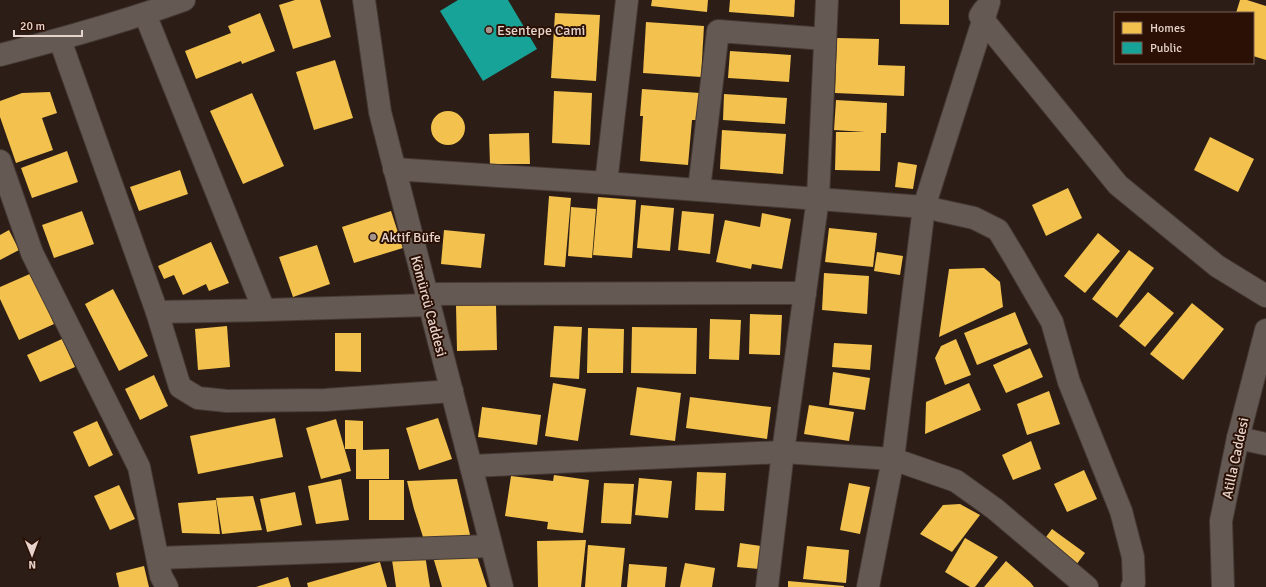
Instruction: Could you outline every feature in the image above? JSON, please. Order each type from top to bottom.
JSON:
[{"type":"street","points":[[0,55],[60,40],[145,14],[184,0]]},
{"type":"street","name":"Kömürcü Caddesi","points":[[364,0],[380,112],[502,587]]},
{"type":"street","points":[[606,183],[627,0]]},
{"type":"street","points":[[767,587],[783,452],[818,198],[827,0]]},
{"type":"street","points":[[868,587],[892,459],[924,207],[987,7]]},
{"type":"street","points":[[987,7],[1118,185],[1217,266],[1266,296]]},
{"type":"street","points":[[145,14],[264,310]]},
{"type":"street","points":[[699,189],[718,31],[825,39]]},
{"type":"street","points":[[60,40],[157,312],[180,387],[198,398],[227,401],[325,400],[452,392]]},
{"type":"street","points":[[0,161],[32,253],[139,467],[161,576],[167,587]]},
{"type":"street","points":[[394,169],[699,189],[924,207],[974,218],[998,230],[1016,258],[1052,322],[1070,382],[1121,511],[1134,557],[1134,584],[1132,587]]},
{"type":"street","points":[[157,312],[264,310],[428,300],[805,293]]},
{"type":"street","name":"Atilla Caddesi","points":[[1223,587],[1221,521],[1238,438],[1266,330]]},
{"type":"street","points":[[1238,438],[1266,444]]},
{"type":"street","points":[[471,466],[783,452],[892,459],[956,481],[995,509],[1087,587]]},
{"type":"street","points":[[158,558],[491,546]]},
{"type":"building: Homes","points":[[295,0],[320,0],[331,37],[293,49],[279,5]]},
{"type":"building: Homes","points":[[652,0],[708,0],[707,12],[651,6]]},
{"type":"building: Homes","points":[[730,0],[795,0],[794,17],[729,12]]},
{"type":"building: Homes","points":[[900,0],[949,0],[949,25],[900,24]]},
{"type":"building: Homes","points":[[1240,0],[1247,0],[1266,6],[1266,60],[1254,56],[1254,12],[1236,12]]},
{"type":"building: Homes","points":[[260,13],[275,51],[242,64],[241,61],[196,79],[185,51],[231,33],[228,26]]},
{"type":"building: Homes","points":[[555,13],[600,15],[596,81],[551,78]]},
{"type":"building: Homes","points":[[646,22],[704,26],[701,77],[643,73]]},
{"type":"building: Homes","points":[[837,38],[879,39],[878,65],[905,66],[904,96],[835,93]]},
{"type":"building: Homes","points":[[730,51],[791,55],[789,82],[728,78]]},
{"type":"building: Homes","points":[[335,60],[353,118],[314,130],[296,72]]},
{"type":"building: Homes","points":[[642,89],[700,93],[698,120],[692,120],[688,165],[640,161],[643,116],[640,116]]},
{"type":"building: Homes","points":[[554,91],[592,93],[590,145],[552,143]]},
{"type":"building: Homes","points":[[50,92],[57,113],[42,118],[53,150],[16,163],[0,117],[0,101],[22,93]]},
{"type":"building: Homes","points":[[252,93],[284,166],[243,184],[210,111]]},
{"type":"building: Homes","points":[[724,94],[787,98],[785,124],[723,120]]},
{"type":"building: Homes","points":[[836,100],[887,103],[886,133],[881,133],[880,171],[835,170],[836,132],[865,132],[834,130]]},
{"type":"building: Homes","points":[[451,111],[460,116],[464,121],[464,135],[460,140],[455,144],[445,145],[441,144],[432,135],[431,125],[432,121],[441,112]]},
{"type":"building: Homes","points":[[722,130],[786,134],[783,174],[720,169]]},
{"type":"building: Homes","points":[[529,133],[530,164],[490,164],[489,134]]},
{"type":"building: Homes","points":[[1210,137],[1254,159],[1238,192],[1194,170]]},
{"type":"building: Homes","points":[[67,151],[78,182],[32,198],[21,168]]},
{"type":"building: Homes","points":[[898,162],[917,165],[913,189],[895,187]]},
{"type":"building: Homes","points":[[180,170],[188,194],[139,211],[130,187]]},
{"type":"building: Homes","points":[[1068,188],[1082,218],[1046,236],[1032,205]]},
{"type":"building: Homes","points":[[549,196],[571,198],[565,267],[544,265]]},
{"type":"building: Homes","points":[[598,197],[636,200],[632,258],[593,255]]},
{"type":"building: Homes","points":[[641,205],[674,208],[670,251],[637,248]]},
{"type":"building: Homes","points":[[571,207],[596,209],[592,258],[568,256]]},
{"type":"building: Homes","points":[[82,211],[94,244],[54,258],[42,225]]},
{"type":"building: Homes","name":"Aktif Büfe","points":[[391,211],[403,248],[354,263],[342,227]]},
{"type":"building: Homes","points":[[682,211],[714,214],[710,254],[678,250]]},
{"type":"building: Homes","points":[[762,213],[791,219],[782,269],[752,264],[751,269],[716,262],[725,220],[760,227]]},
{"type":"building: Homes","points":[[829,228],[877,233],[873,267],[825,262]]},
{"type":"building: Homes","points":[[9,230],[19,250],[0,260],[0,235]]},
{"type":"building: Homes","points":[[444,230],[485,234],[481,268],[441,264]]},
{"type":"building: Homes","points":[[1098,233],[1120,251],[1085,293],[1064,276]]},
{"type":"building: Homes","points":[[211,242],[229,283],[209,291],[206,284],[183,295],[174,275],[164,279],[158,266]]},
{"type":"building: Homes","points":[[317,245],[330,284],[293,297],[279,257]]},
{"type":"building: Homes","points":[[1129,250],[1154,268],[1117,318],[1092,299]]},
{"type":"building: Homes","points":[[877,252],[903,256],[900,275],[874,271]]},
{"type":"building: Homes","points":[[984,268],[1000,282],[1003,307],[939,337],[949,269]]},
{"type":"building: Homes","points":[[32,273],[54,324],[19,340],[0,299],[0,287]]},
{"type":"building: Homes","points":[[824,273],[869,276],[867,314],[822,310]]},
{"type":"building: Homes","points":[[113,289],[148,356],[119,371],[85,304]]},
{"type":"building: Homes","points":[[1148,292],[1174,313],[1145,347],[1119,326]]},
{"type":"building: Homes","points":[[1192,303],[1224,329],[1183,380],[1150,354]]},
{"type":"building: Homes","points":[[496,304],[497,350],[457,351],[456,305]]},
{"type":"building: Homes","points":[[1015,312],[1028,344],[977,365],[964,333]]},
{"type":"building: Homes","points":[[750,314],[782,315],[780,355],[749,354]]},
{"type":"building: Homes","points":[[710,319],[741,320],[739,360],[709,359]]},
{"type":"building: Homes","points":[[227,326],[230,367],[198,370],[195,329]]},
{"type":"building: Homes","points":[[554,326],[582,327],[579,379],[550,377]]},
{"type":"building: Homes","points":[[632,327],[697,328],[696,374],[631,373]]},
{"type":"building: Homes","points":[[588,328],[624,329],[623,373],[587,373]]},
{"type":"building: Homes","points":[[335,333],[361,333],[361,372],[335,371]]},
{"type":"building: Homes","points":[[62,339],[75,367],[40,382],[27,355]]},
{"type":"building: Homes","points":[[956,339],[971,375],[945,385],[935,358],[941,346]]},
{"type":"building: Homes","points":[[834,343],[872,345],[870,370],[832,367]]},
{"type":"building: Homes","points":[[1030,348],[1043,377],[1006,393],[993,365]]},
{"type":"building: Homes","points":[[833,372],[870,378],[865,410],[829,405]]},
{"type":"building: Homes","points":[[154,375],[168,406],[140,420],[125,389]]},
{"type":"building: Homes","points":[[553,383],[586,389],[578,441],[545,436]]},
{"type":"building: Homes","points":[[969,383],[981,410],[925,434],[926,402]]},
{"type":"building: Homes","points":[[637,387],[681,393],[675,441],[630,435]]},
{"type":"building: Homes","points":[[1049,391],[1060,424],[1027,435],[1017,404]]},
{"type":"building: Homes","points":[[690,397],[771,407],[767,439],[686,428]]},
{"type":"building: Homes","points":[[809,405],[854,412],[849,441],[804,434]]},
{"type":"building: Homes","points":[[482,407],[541,415],[537,445],[478,437]]},
{"type":"building: Homes","points":[[275,418],[283,457],[198,474],[190,436]]},
{"type":"building: Homes","points":[[438,418],[452,459],[419,470],[406,428]]},
{"type":"building: Homes","points":[[336,419],[351,471],[321,479],[306,428]]},
{"type":"building: Homes","points":[[345,420],[363,421],[363,450],[389,449],[389,479],[356,479],[356,449],[345,449]]},
{"type":"building: Homes","points":[[97,421],[113,455],[89,467],[73,432]]},
{"type":"building: Homes","points":[[1031,441],[1041,469],[1013,480],[1002,455]]},
{"type":"building: Homes","points":[[1084,470],[1097,499],[1067,512],[1054,484]]},
{"type":"building: Homes","points":[[697,472],[726,473],[724,511],[695,510]]},
{"type":"building: Homes","points":[[554,475],[589,480],[583,533],[547,529],[548,522],[505,516],[511,476],[553,481]]},
{"type":"building: Homes","points":[[639,478],[672,481],[668,518],[635,515]]},
{"type":"building: Homes","points":[[341,479],[349,520],[316,524],[308,486]]},
{"type":"building: Homes","points":[[457,479],[471,539],[424,540],[407,481]]},
{"type":"building: Homes","points":[[369,480],[404,480],[404,520],[369,520]]},
{"type":"building: Homes","points":[[604,483],[634,484],[631,524],[601,523]]},
{"type":"building: Homes","points":[[849,483],[870,487],[860,534],[840,530]]},
{"type":"building: Homes","points":[[119,485],[135,519],[110,530],[94,496]]},
{"type":"building: Homes","points":[[295,492],[302,525],[267,532],[260,499]]},
{"type":"building: Homes","points":[[253,496],[262,530],[222,534],[216,498]]},
{"type":"building: Homes","points":[[216,500],[220,534],[182,533],[178,503]]},
{"type":"building: Homes","points":[[960,504],[980,515],[952,552],[920,534],[943,505]]},
{"type":"building: Homes","points":[[1052,529],[1085,553],[1076,565],[1043,541]]},
{"type":"building: Homes","points":[[965,538],[998,557],[975,587],[970,587],[945,572]]},
{"type":"building: Homes","points":[[586,540],[581,587],[538,587],[537,541]]},
{"type":"building: Homes","points":[[740,543],[761,546],[759,569],[737,567]]},
{"type":"building: Homes","points":[[588,545],[625,548],[621,587],[585,587]]},
{"type":"building: Homes","points":[[807,546],[849,550],[846,583],[803,579]]},
{"type":"building: Homes","points":[[476,553],[487,587],[442,587],[433,557]]},
{"type":"building: Homes","points":[[425,555],[430,587],[396,587],[392,560]]},
{"type":"building: Homes","points":[[1006,561],[1030,582],[1034,587],[984,587]]},
{"type":"building: Homes","points":[[380,562],[387,587],[308,587],[307,583]]},
{"type":"building: Homes","points":[[685,563],[715,568],[712,587],[680,587]]},
{"type":"building: Homes","points":[[629,564],[667,567],[665,587],[627,587]]},
{"type":"building: Homes","points":[[144,566],[149,587],[119,587],[116,573]]},
{"type":"building: Homes","points":[[288,577],[291,587],[256,587]]},
{"type":"building: Homes","points":[[788,581],[844,586],[844,587],[788,587]]},
{"type":"building: Public","name":"Esentepe Cami","points":[[458,0],[508,0],[537,49],[483,81],[440,11]]},
{"type":"place","name":"Esentepe Cami","points":[[489,30]]},
{"type":"place","name":"Aktif Büfe","points":[[373,237]]}]
